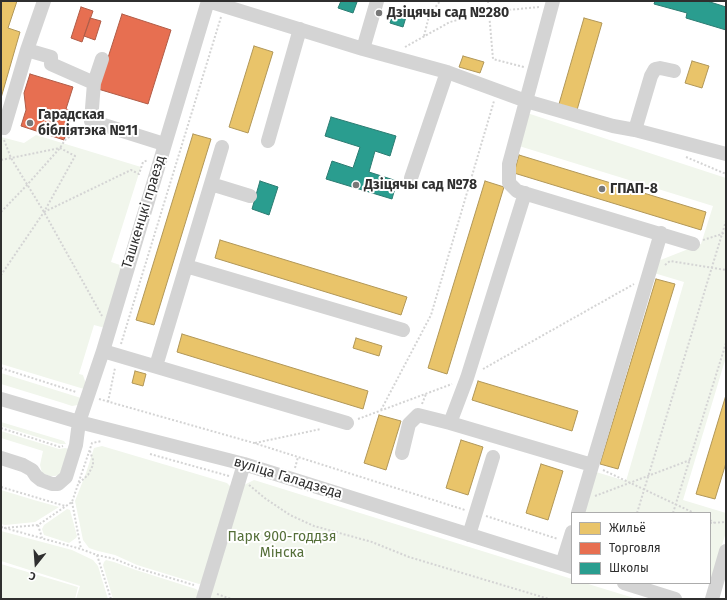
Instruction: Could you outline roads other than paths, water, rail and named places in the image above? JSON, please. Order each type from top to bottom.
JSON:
[{"type":"street","points":[[2,133],[27,50],[44,1]]},
{"type":"street","points":[[208,1],[363,49],[447,72],[526,101],[613,126],[636,130],[726,154]]},
{"type":"street","name":"Ташкенцкі праезд","points":[[1,458],[23,465],[32,470],[41,480],[58,484],[66,477],[76,445],[79,422],[109,328],[160,143],[208,1]]},
{"type":"street","points":[[363,49],[377,1]]},
{"type":"street","points":[[552,3],[509,164],[509,183],[517,191],[693,244]]},
{"type":"street","points":[[268,141],[300,29]]},
{"type":"street","points":[[27,50],[51,57],[51,64],[94,83]]},
{"type":"street","points":[[102,59],[94,83],[91,121],[160,143]]},
{"type":"street","points":[[636,130],[651,76],[655,69],[660,68],[674,71]]},
{"type":"street","points":[[411,178],[447,72]]},
{"type":"street","points":[[156,366],[222,147]]},
{"type":"street","points":[[211,184],[250,196]]},
{"type":"street","points":[[450,423],[467,378],[525,193]]},
{"type":"street","points":[[580,507],[661,234]]},
{"type":"street","points":[[186,266],[403,330]]},
{"type":"street","points":[[102,351],[118,354],[347,424]]},
{"type":"street","name":"вуліца Галадзеда","points":[[1,399],[79,422],[244,464],[567,565]]},
{"type":"street","points":[[402,452],[409,424],[418,415],[592,465]]},
{"type":"street","points":[[469,535],[492,456]]},
{"type":"street","points":[[204,594],[244,464]]},
{"type":"street","points":[[567,565],[570,537]]},
{"type":"street","points":[[712,599],[726,551]]},
{"type":"street","points":[[627,584],[675,599]]},
{"type":"place","name":"Дзіцячы сад №280","points":[[379,13]]},
{"type":"place","name":"Гарадская бібліятэка №11","points":[[30,123]]},
{"type":"place","name":"Дзіцячы сад №78","points":[[356,185]]},
{"type":"place","name":"ГПАП-8","points":[[602,189]]},
{"type":"park label","name":"Парк 900-годдзя Мінска","points":[[282,546]]}]
